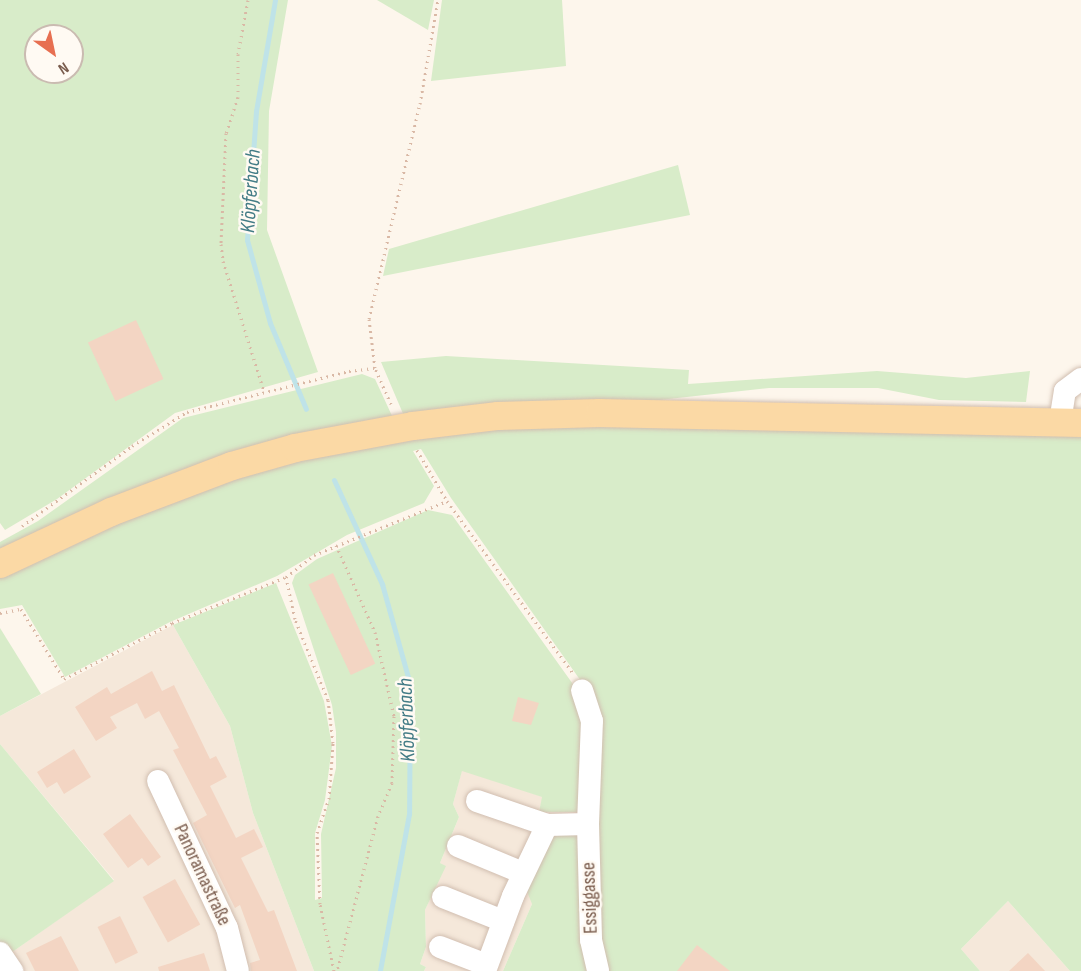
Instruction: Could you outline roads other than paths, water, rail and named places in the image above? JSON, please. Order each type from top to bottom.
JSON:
[{"type":"main road","points":[[0,564],[111,512],[232,466],[295,448],[414,426],[498,416],[589,413],[1071,422]]},
{"type":"street","points":[[1071,422],[1065,391],[1081,379]]},
{"type":"street","name":"Essiggasse","points":[[582,691],[592,721],[588,824],[591,930],[598,971]]},
{"type":"street","name":"Panoramastraße","points":[[158,781],[227,928],[238,971]]},
{"type":"street","points":[[477,801],[547,825],[588,824]]},
{"type":"street","points":[[440,947],[486,968],[523,873],[547,825]]},
{"type":"street","points":[[458,846],[523,873]]},
{"type":"street","points":[[443,897],[503,921]]},
{"type":"street","points":[[0,953],[12,971]]},
{"type":"waterway","name":"Klöpferbach","points":[[275,0],[256,111],[247,240],[270,323],[306,409]]},
{"type":"waterway","name":"Klöpferbach","points":[[334,480],[382,584],[410,684],[409,814],[380,971]]}]
